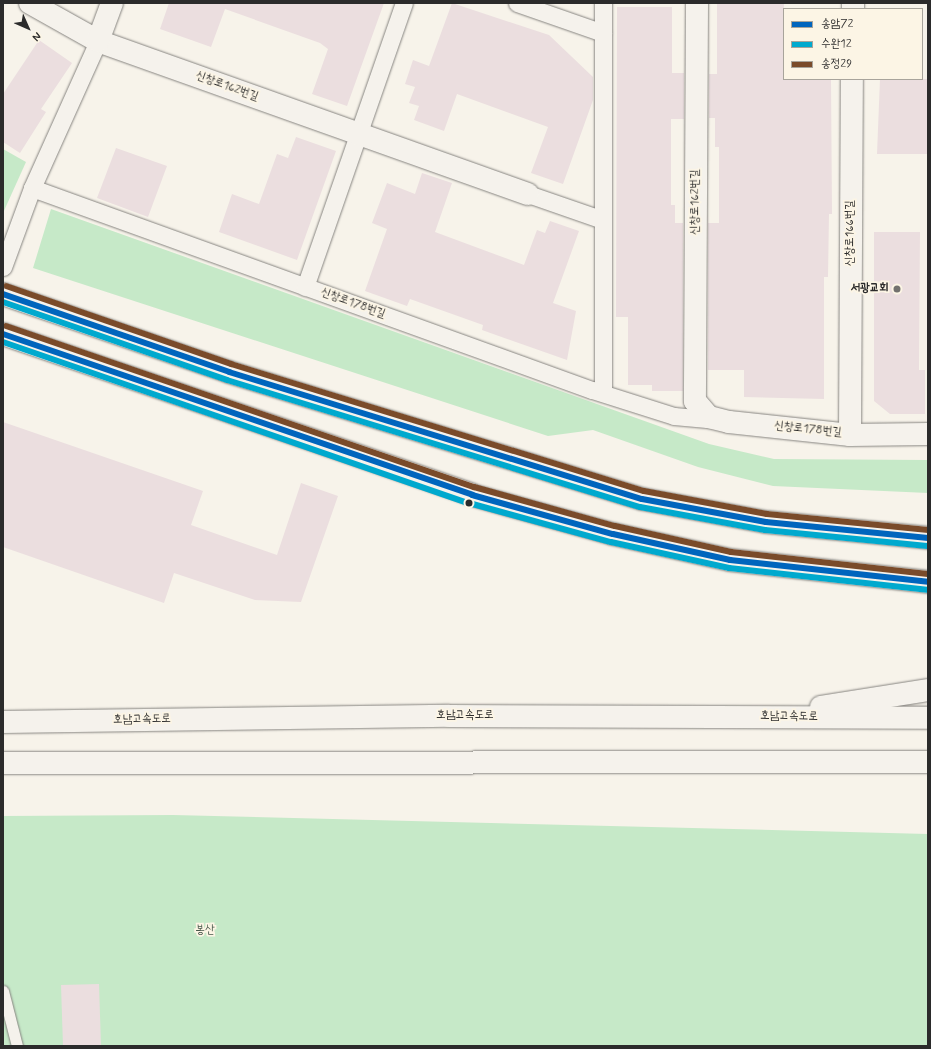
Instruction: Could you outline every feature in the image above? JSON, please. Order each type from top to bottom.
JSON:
[{"type":"main road","name":"신창로162번길","points":[[30,3],[98,41],[528,194]]},
{"type":"main road","points":[[98,41],[112,3]]},
{"type":"main road","name":"신창로162번길","points":[[695,401],[697,3]]},
{"type":"main road","name":"신창로166번길","points":[[850,435],[852,80]]},
{"type":"main road","points":[[3,294],[229,372],[642,499],[766,522],[928,538]]},
{"type":"main road","points":[[3,334],[472,495],[606,532],[730,560],[928,582]]},
{"type":"main road","name":"신창로178번길","points":[[695,401],[709,417],[718,420],[850,435],[928,434]]},
{"type":"main road","points":[[759,717],[928,690]]},
{"type":"main road","name":"호남고속도로","points":[[3,722],[759,717],[928,718]]},
{"type":"main road","points":[[3,763],[928,762]]},
{"type":"street","points":[[305,287],[357,134],[404,3]]},
{"type":"street","points":[[517,3],[603,33]]},
{"type":"street","points":[[603,3],[600,218],[603,392]]},
{"type":"street","points":[[3,268],[32,188],[98,41]]},
{"type":"street","name":"신창로178번길","points":[[32,188],[305,287],[603,392],[674,416],[718,420]]},
{"type":"street","points":[[528,194],[600,218]]},
{"type":"lane","points":[[3,992],[16,1046]]},
{"type":"green space","points":[[3,149],[26,162],[3,213]]},
{"type":"green space","points":[[51,209],[709,444],[774,459],[928,460],[928,493],[773,486],[698,467],[593,430],[548,436],[33,268]]},
{"type":"green space","name":"봉산","points":[[173,815],[928,834],[928,1046],[3,1046],[3,816]]},
{"type":"building","points":[[169,3],[384,3],[347,106],[312,94],[328,49],[320,43],[225,9],[211,47],[160,29]]},
{"type":"building","points":[[452,3],[549,35],[593,77],[593,100],[563,184],[531,173],[548,127],[457,94],[444,131],[414,120],[419,106],[409,103],[415,87],[405,84],[413,60],[429,66]]},
{"type":"building","points":[[717,3],[784,3],[783,80],[831,80],[832,214],[829,214],[828,277],[824,277],[824,399],[744,397],[744,370],[708,370],[708,223],[719,223],[719,147],[715,147],[715,118],[709,118],[709,74],[717,74]]},
{"type":"building","points":[[617,7],[672,7],[672,73],[684,73],[684,119],[671,119],[671,205],[675,205],[675,223],[683,223],[683,391],[652,391],[652,385],[628,385],[628,317],[616,317]]},
{"type":"building","points":[[39,40],[72,63],[41,109],[46,112],[20,153],[3,142],[3,94]]},
{"type":"building","points":[[928,79],[928,154],[877,154],[880,80]]},
{"type":"building","points":[[296,137],[336,151],[297,260],[219,232],[232,194],[259,204],[277,154],[288,158]]},
{"type":"building","points":[[116,148],[167,166],[148,217],[97,198]]},
{"type":"building","points":[[422,173],[452,183],[435,232],[524,265],[537,230],[545,233],[550,221],[579,231],[553,303],[576,311],[567,360],[482,330],[483,325],[410,299],[407,306],[365,291],[387,229],[372,223],[387,183],[415,194]]},
{"type":"building","name":"서광교회","points":[[874,232],[920,232],[919,370],[925,370],[925,414],[890,414],[874,401]]},
{"type":"building","points":[[3,422],[203,491],[191,525],[277,555],[301,483],[338,496],[301,602],[255,600],[174,573],[164,603],[3,547]]},
{"type":"building","points":[[99,984],[101,1046],[63,1046],[61,985]]},
{"type":"transit line","name":"송정29","points":[[6,286],[231,364],[644,491],[767,514],[928,530]]},
{"type":"transit line","name":"송암72","points":[[3,294],[229,372],[642,499],[766,522],[928,538]]},
{"type":"transit line","name":"수완12","points":[[3,302],[227,380],[640,507],[765,530],[927,546]]},
{"type":"transit line","name":"송정29","points":[[6,326],[474,487],[615,526],[731,552],[928,574]]},
{"type":"transit line","name":"송암72","points":[[3,334],[472,495],[613,534],[730,560],[928,582]]},
{"type":"transit line","name":"수완12","points":[[3,342],[469,503],[611,542],[729,568],[927,590]]},
{"type":"place","name":"서광교회","points":[[897,289]]}]
